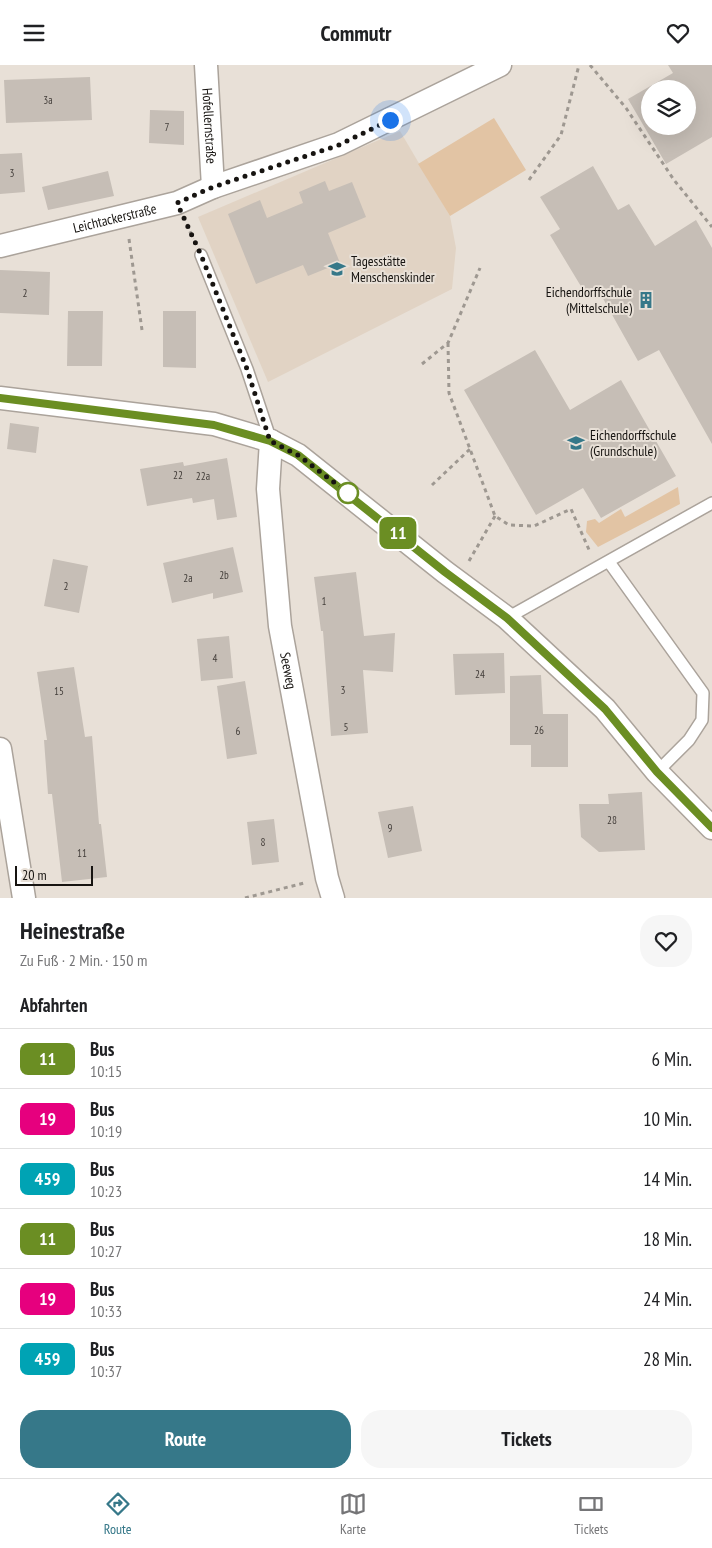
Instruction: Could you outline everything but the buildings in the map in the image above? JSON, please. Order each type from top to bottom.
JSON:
[{"type":"street","name":"Hofellernstraße","points":[[206,65],[213,187]]},
{"type":"street","name":"Leichtackerstraße","points":[[0,245],[177,203],[213,187],[339,145],[500,65]]},
{"type":"street","points":[[0,398],[214,425],[270,441],[298,455],[507,618],[605,709],[657,772],[712,829]]},
{"type":"street","name":"Seeweg","points":[[270,441],[269,499],[280,626],[330,888]]},
{"type":"street","points":[[0,749],[24,898]]},
{"type":"lane","points":[[201,255],[247,369],[270,441]]},
{"type":"lane","points":[[507,618],[712,503]]},
{"type":"lane","points":[[609,562],[703,693],[702,720],[689,740],[657,772]]},
{"type":"path","points":[[529,180],[561,135],[579,65]]},
{"type":"path","points":[[590,65],[626,108],[674,181],[712,227]]},
{"type":"path","points":[[177,203],[201,255]]},
{"type":"path","points":[[125,215],[142,330]]},
{"type":"path","points":[[480,268],[448,343],[449,393],[494,516],[509,525],[534,526],[571,509],[597,569]]},
{"type":"path","points":[[422,364],[448,343]]},
{"type":"path","points":[[432,485],[470,449]]},
{"type":"path","points":[[456,580],[468,563],[494,516]]},
{"type":"path","points":[[245,898],[330,888]]},
{"type":"shaded area","points":[[494,118],[526,170],[450,216],[418,164]]},
{"type":"shaded area","name":"Tagesstätte Menschenskinder","points":[[400,131],[450,216],[456,248],[452,289],[268,382],[198,217]]},
{"type":"shaded area","points":[[678,487],[680,504],[598,547],[586,532],[587,521],[595,519],[599,523],[621,509],[625,517]]},
{"type":"bus line","name":"11","points":[[0,398],[214,425],[270,441],[298,455],[445,572],[507,618],[605,709],[657,772],[712,828]]},
{"type":"place","name":"Tagesstätte Menschenskinder","points":[[337,269]]},
{"type":"place","name":"Eichendorffschule (Mittelschule)","points":[[646,300]]},
{"type":"place","name":"Eichendorffschule (Grundschule)","points":[[576,443]]},
{"type":"route","points":[[348,493],[298,455],[270,441],[247,369],[201,255],[177,203],[213,187],[339,145],[390,120]]}]
